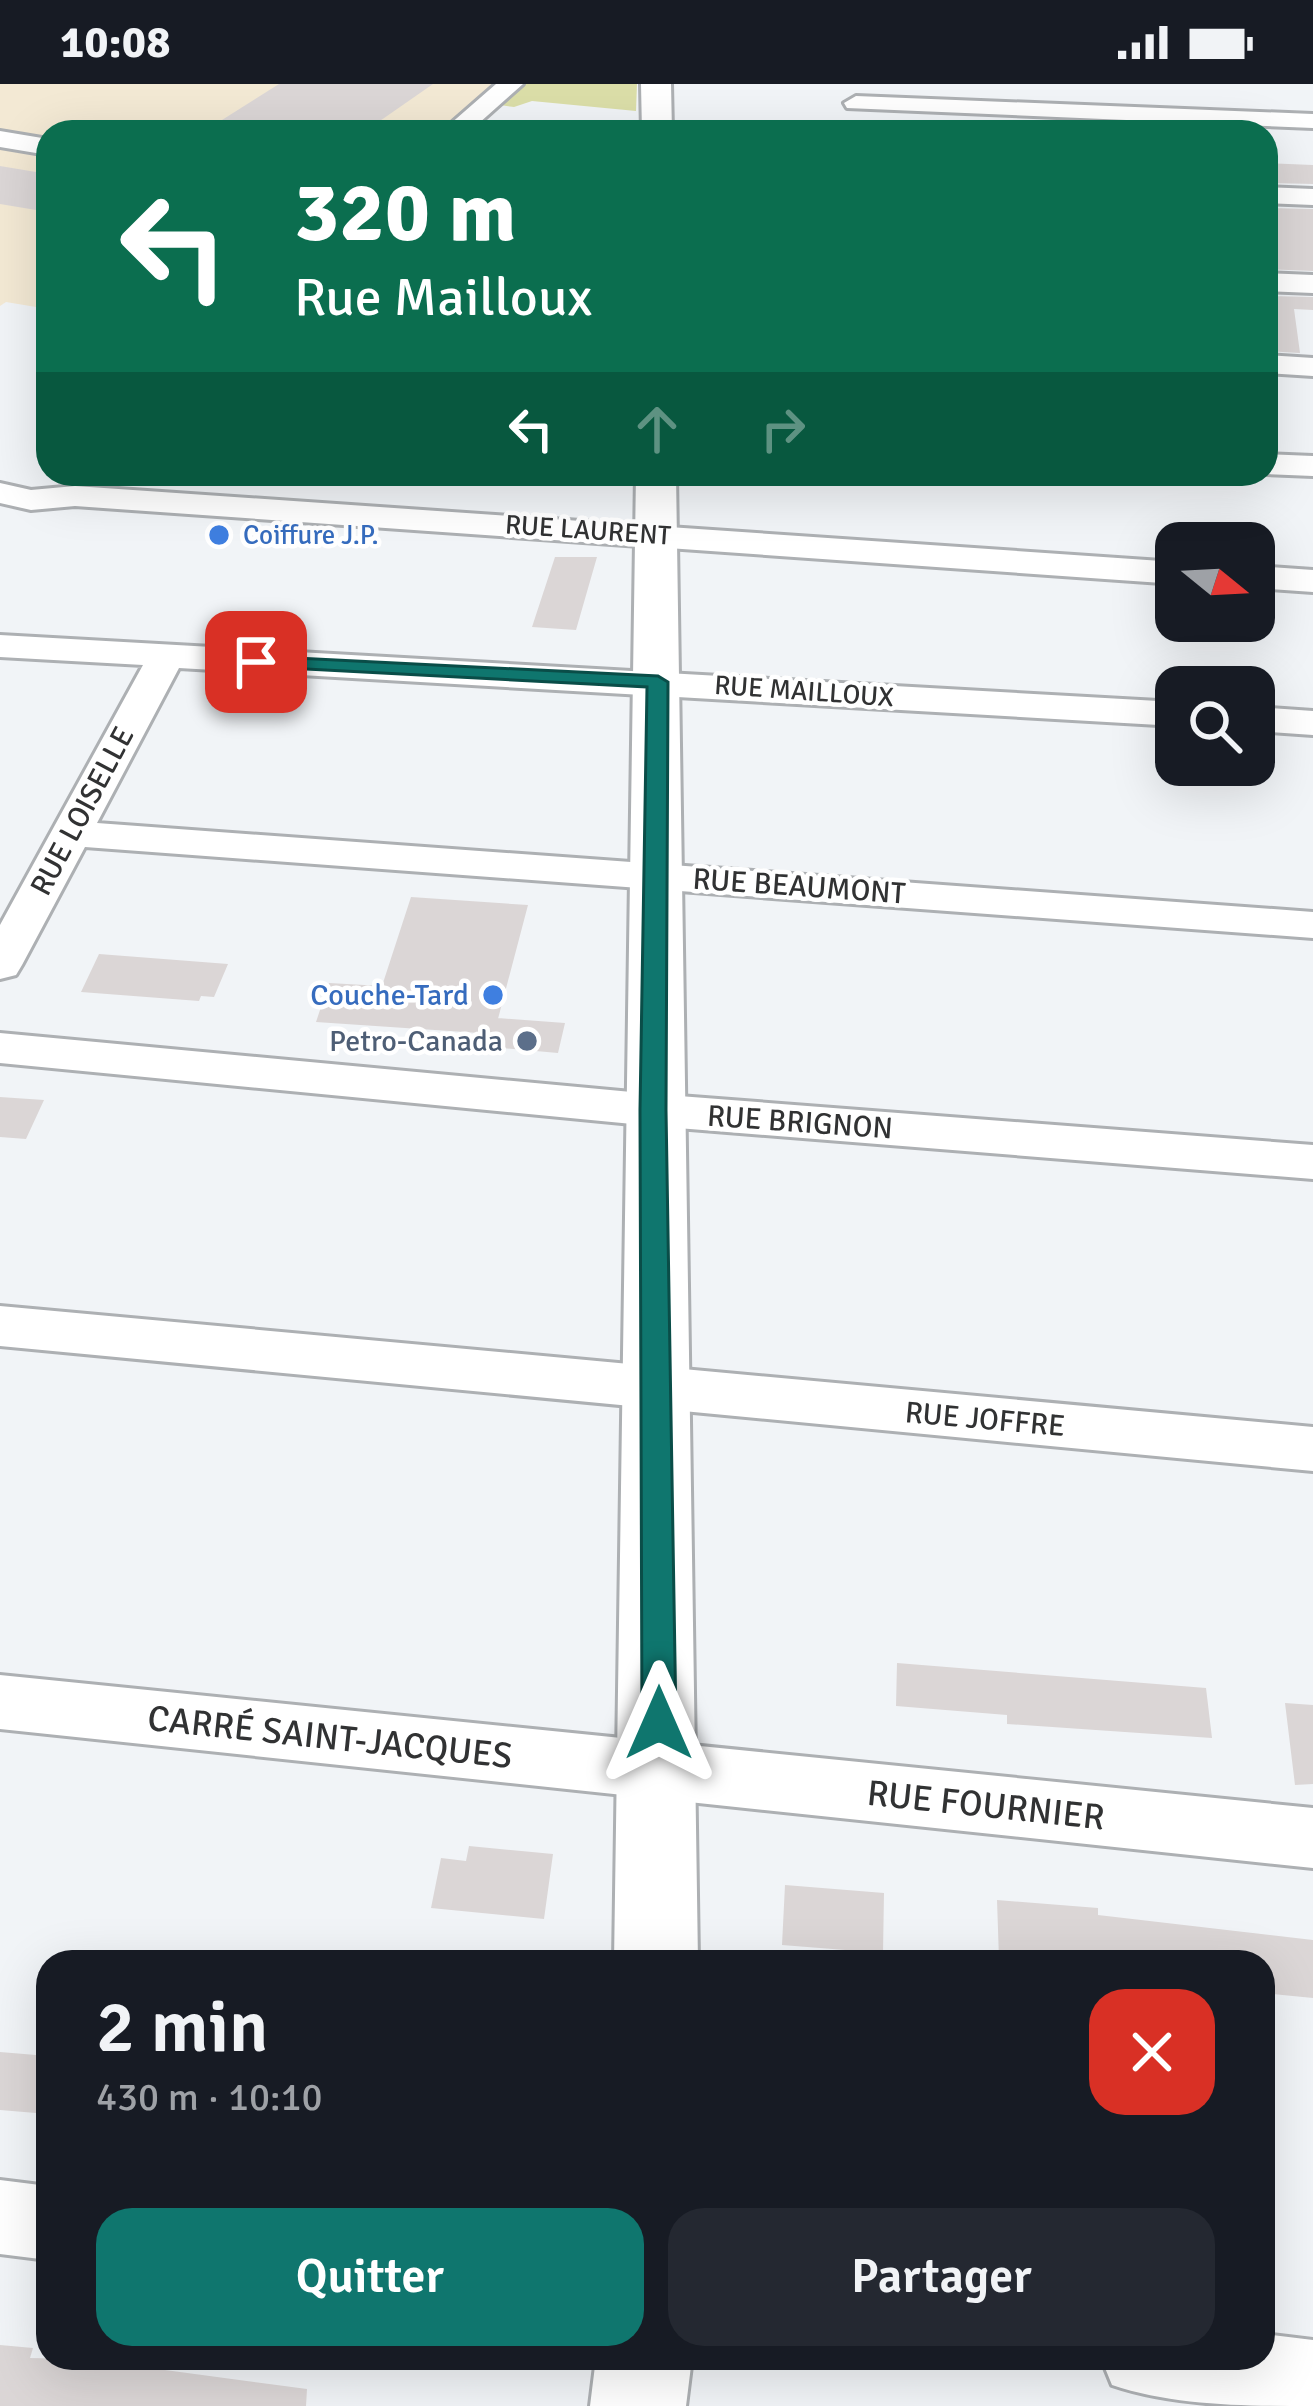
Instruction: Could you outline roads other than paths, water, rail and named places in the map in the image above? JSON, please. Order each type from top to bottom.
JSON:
[{"type":"main road","points":[[656,84],[656,120]]},
{"type":"main road","points":[[656,504],[653,1110],[660,1771],[656,1950]]},
{"type":"main road","points":[[638,2406],[642,2370]]},
{"type":"street","points":[[468,120],[511,84]]},
{"type":"street","points":[[855,94],[1313,122]]},
{"type":"street","points":[[0,139],[36,145]]},
{"type":"street","points":[[1278,196],[1313,197]]},
{"type":"street","points":[[1278,283],[1313,284]]},
{"type":"street","points":[[1278,365],[1313,367]]},
{"type":"street","points":[[1278,465],[1313,466]]},
{"type":"street","points":[[340,512],[352,486]]},
{"type":"street","name":"RUE LAURENT","points":[[15,497],[75,496],[340,512],[656,504],[1155,570]]},
{"type":"street","points":[[0,528],[15,497]]},
{"type":"street","points":[[1275,579],[1313,581]]},
{"type":"street","name":"RUE MAILLOUX","points":[[0,646],[1155,713]]},
{"type":"street","name":"RUE LOISELLE","points":[[0,965],[166,657]]},
{"type":"street","points":[[1275,720],[1313,723]]},
{"type":"street","name":"RUE BEAUMONT","points":[[69,833],[1313,925]]},
{"type":"street","name":"RUE BRIGNON","points":[[0,1048],[653,1110],[1313,1162]]},
{"type":"street","points":[[0,1326],[656,1389]]},
{"type":"street","name":"RUE JOFFRE","points":[[656,1389],[1313,1449]]},
{"type":"street","name":"CARRÉ SAINT-JACQUES","points":[[0,1702],[660,1771]]},
{"type":"street","name":"RUE FOURNIER","points":[[660,1771],[1313,1838]]},
{"type":"street","points":[[0,2217],[36,2222]]},
{"type":"street","points":[[1238,2370],[1313,2379]]},
{"type":"place","name":"Coiffure J.P.","points":[[219,535]]},
{"type":"place","name":"Couche-Tard","points":[[493,995]]},
{"type":"place","name":"Petro-Canada","points":[[527,1041]]}]
